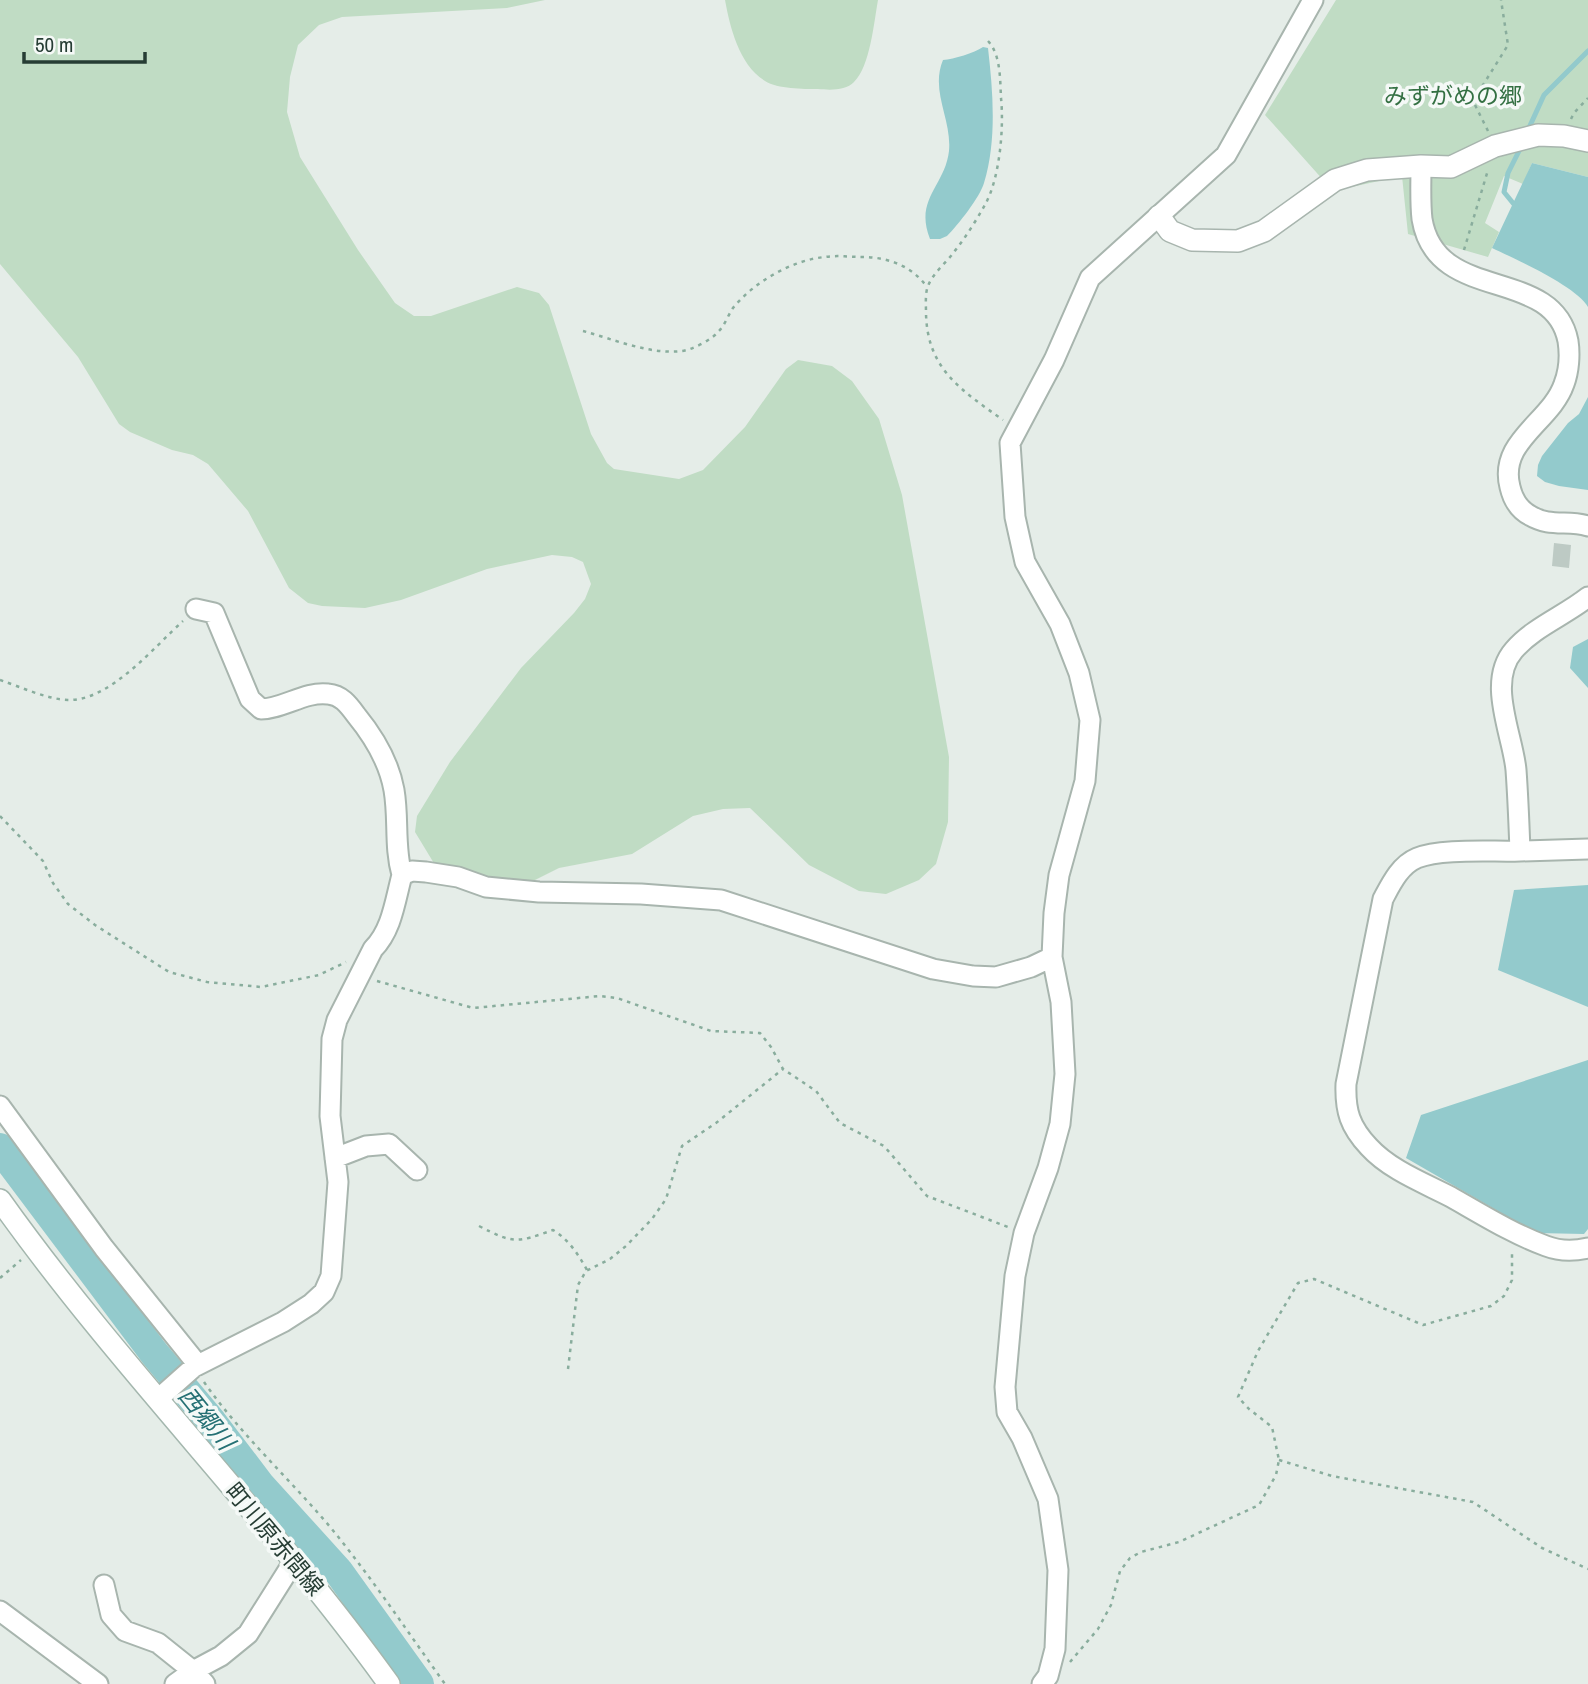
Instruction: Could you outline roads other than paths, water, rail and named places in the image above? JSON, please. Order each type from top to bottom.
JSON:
[{"type":"main road","points":[[1159,216],[1170,231],[1192,240],[1238,241],[1264,231],[1335,180],[1367,170],[1451,167],[1496,146],[1538,135],[1564,135],[1588,141]]},
{"type":"main road","name":"町川原赤間線","points":[[0,1200],[35,1249],[164,1394],[351,1630],[389,1684]]},
{"type":"street","points":[[1045,1680],[1055,1649],[1058,1570],[1048,1499],[1022,1438],[1007,1412],[1005,1387],[1015,1276],[1024,1233],[1048,1168],[1060,1124],[1065,1074],[1061,1002],[1052,957],[1059,875],[1085,781],[1090,720],[1079,673],[1060,624],[1025,562],[1015,517],[1010,443],[1054,360],[1090,278],[1226,155],[1313,0]]},
{"type":"street","points":[[1421,166],[1422,220],[1441,258],[1458,270],[1530,295],[1558,319],[1568,340],[1569,360],[1564,384],[1554,401],[1511,454],[1508,466],[1509,483],[1513,498],[1520,509],[1532,517],[1546,523],[1588,526]]},
{"type":"street","points":[[1520,851],[1516,767],[1502,702],[1503,674],[1511,653],[1529,635],[1588,597]]},
{"type":"street","points":[[164,1394],[196,1366],[283,1322],[324,1292],[331,1276],[338,1182],[330,1116],[332,1039],[337,1020],[373,949],[382,940],[390,923],[402,875],[397,859],[394,791],[388,768],[373,736],[339,696],[324,693],[273,709],[261,709],[250,699],[214,613],[196,609]]},
{"type":"street","points":[[1588,849],[1447,853],[1416,858],[1394,878],[1383,900],[1346,1084],[1345,1105],[1352,1125],[1370,1148],[1394,1167],[1548,1247],[1577,1250],[1588,1248]]},
{"type":"street","points":[[402,875],[412,871],[426,872],[458,877],[486,887],[540,892],[641,894],[721,900],[933,969],[973,976],[996,977],[1031,967],[1052,957]]},
{"type":"street","points":[[0,1106],[104,1248],[196,1366]]},
{"type":"street","points":[[335,1158],[366,1146],[389,1144],[417,1170]]},
{"type":"street","points":[[175,1684],[199,1677],[248,1634],[294,1561]]},
{"type":"street","points":[[104,1585],[111,1615],[125,1631],[158,1643],[199,1677]]},
{"type":"street","points":[[0,1611],[98,1684]]},
{"type":"water","points":[[983,47],[988,48],[993,116],[991,150],[984,183],[973,203],[947,236],[930,239],[926,225],[928,203],[942,174],[949,151],[948,128],[939,83],[943,60]]},
{"type":"water","points":[[1532,163],[1588,177],[1588,307],[1571,290],[1558,282],[1492,248]]},
{"type":"water","points":[[1588,397],[1588,490],[1545,482],[1537,476],[1542,456],[1568,423],[1579,414]]},
{"type":"water","points":[[1588,639],[1588,688],[1570,668],[1573,647]]},
{"type":"water","points":[[1588,885],[1588,1007],[1498,970],[1514,890]]},
{"type":"water","points":[[1588,1060],[1588,1229],[1584,1234],[1536,1233],[1406,1158],[1421,1115]]},
{"type":"waterway","points":[[1528,130],[1544,95],[1588,51]]},
{"type":"waterway","points":[[1517,208],[1504,192],[1508,173],[1521,147]]},
{"type":"waterway","name":"西郷川","points":[[0,1148],[154,1353],[260,1485],[338,1571],[419,1684]]},
{"type":"park label","name":"みずがめの郷","points":[[1453,95]]}]
